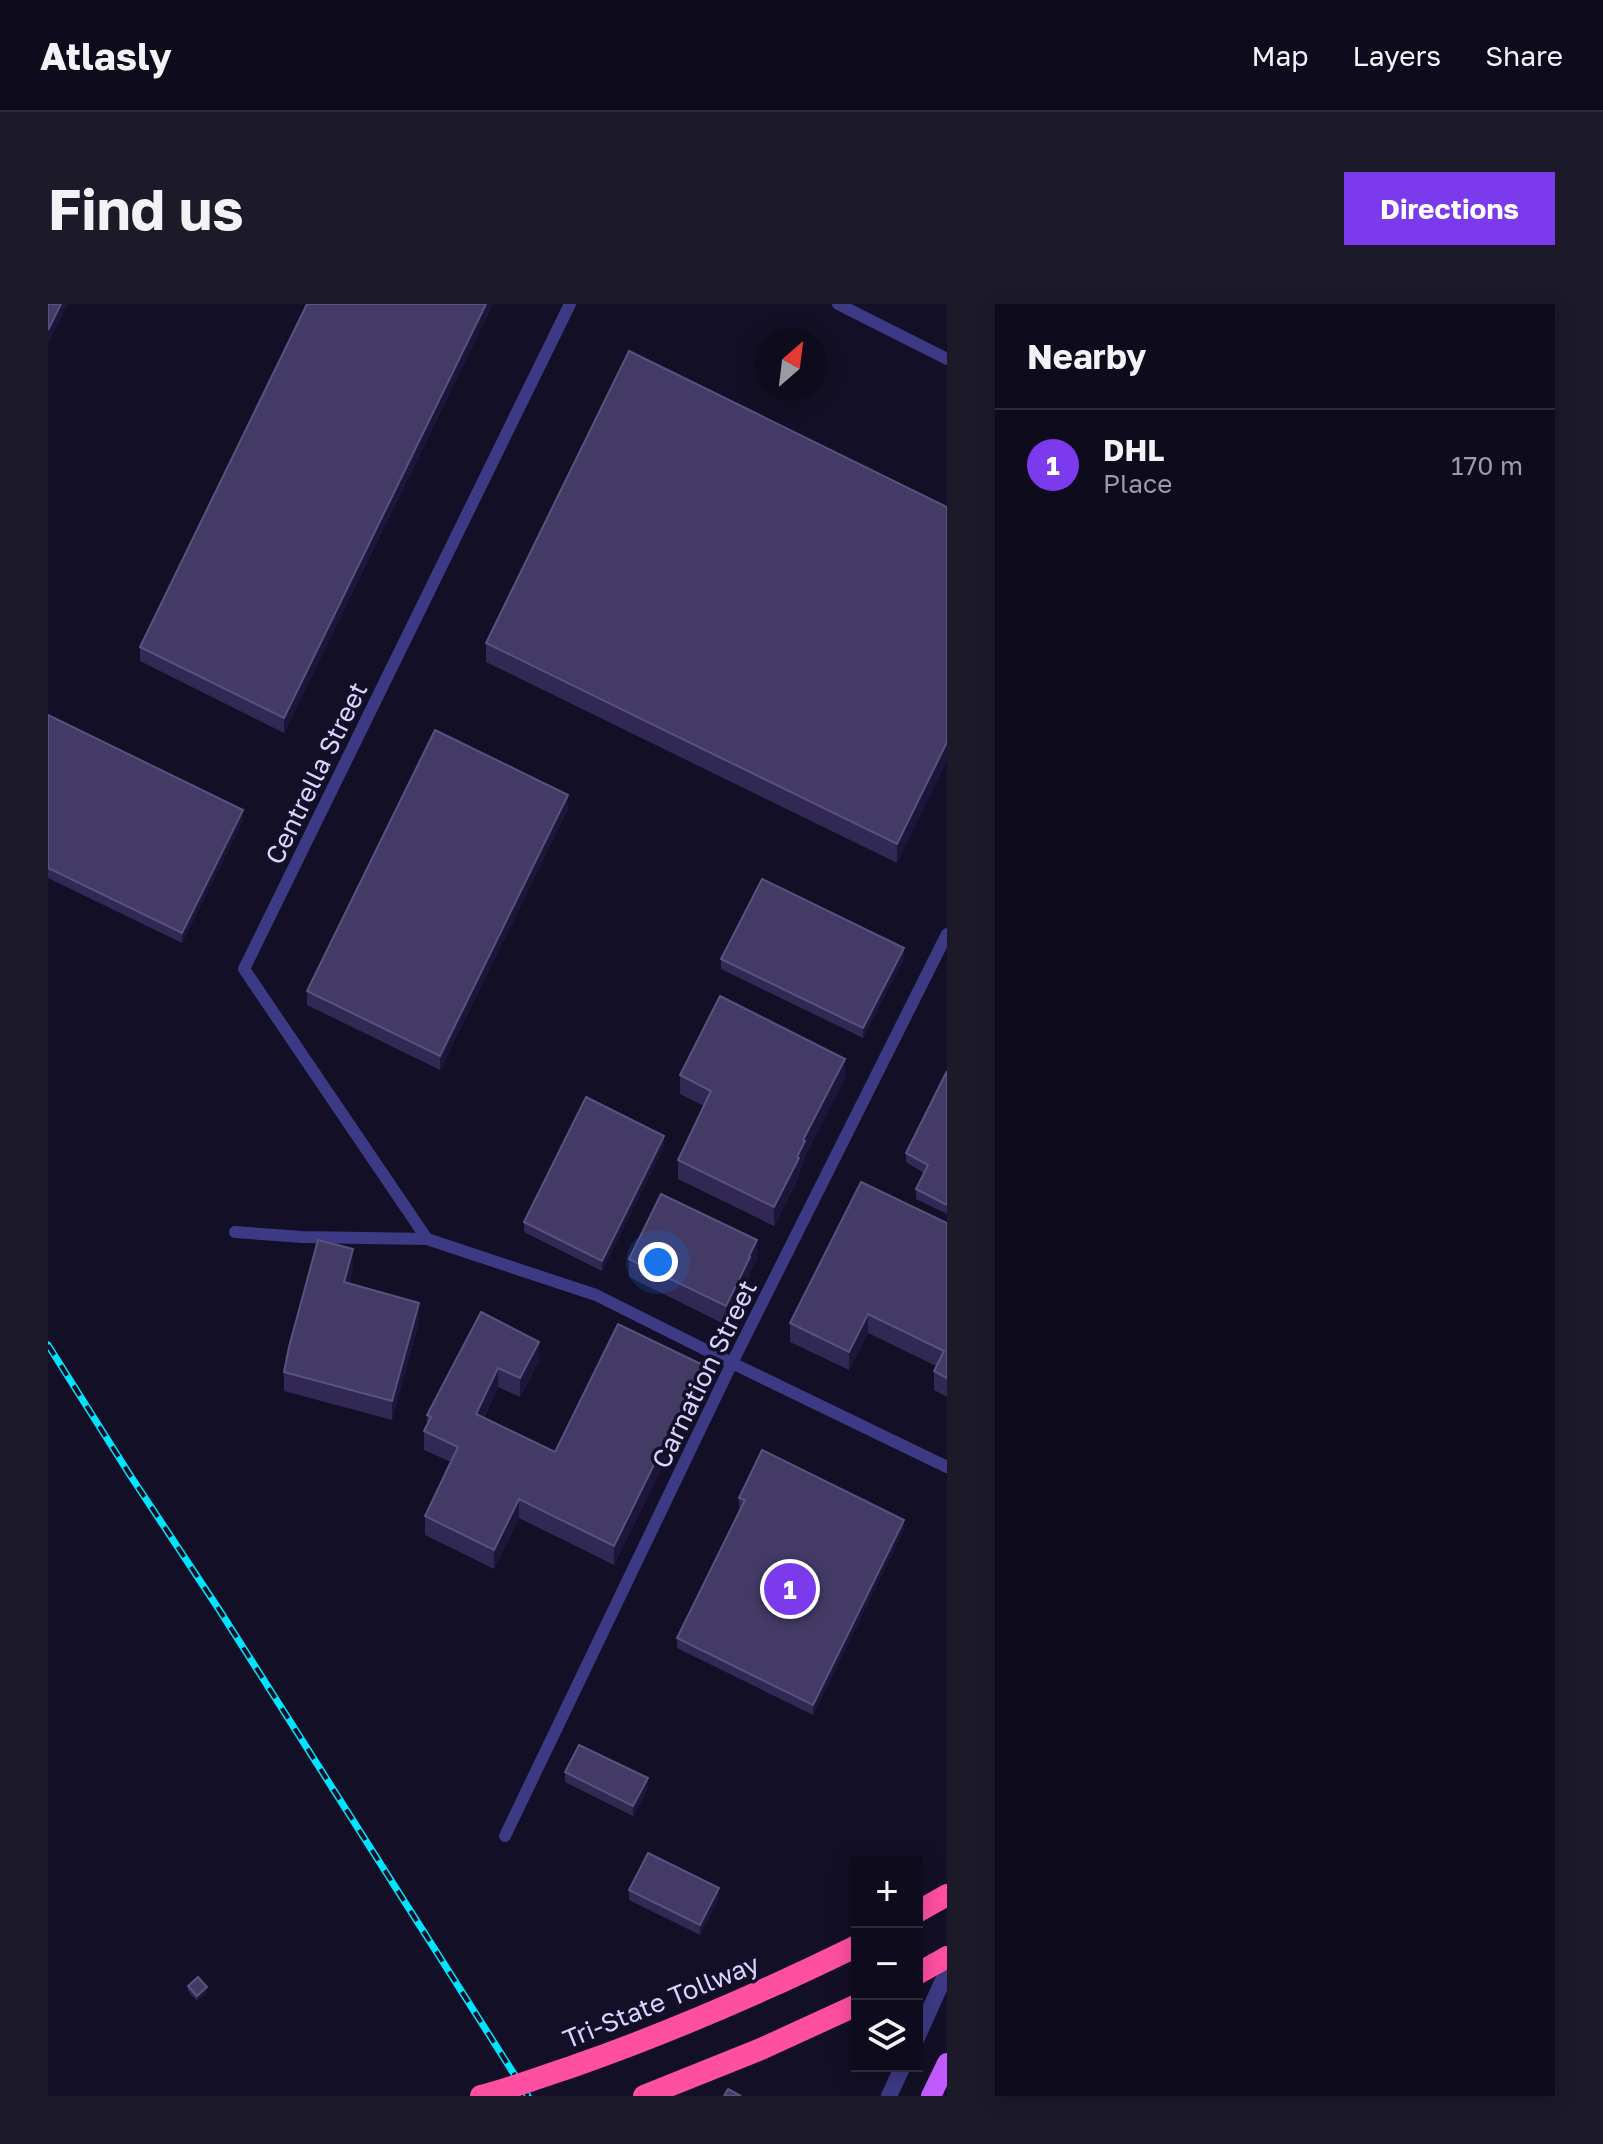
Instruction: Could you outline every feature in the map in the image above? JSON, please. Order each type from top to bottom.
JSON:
[{"type":"highway","points":[[923,1909],[947,1895]]},
{"type":"highway","name":"Tri-State Tollway","points":[[481,2096],[623,2049],[769,1989],[851,1949]]},
{"type":"highway","points":[[923,1971],[947,1957]]},
{"type":"highway","points":[[644,2096],[761,2049],[851,2008]]},
{"type":"main road","points":[[931,2096],[947,2063]]},
{"type":"street","name":"Centrella Street","points":[[427,1239],[244,969],[570,304]]},
{"type":"street","points":[[838,304],[947,359]]},
{"type":"street","name":"Carnation Street","points":[[505,1836],[732,1363],[947,934]]},
{"type":"street","points":[[235,1232],[302,1237],[427,1239],[596,1295],[947,1467]]},
{"type":"street","points":[[923,2025],[947,1971]]},
{"type":"street","points":[[889,2096],[900,2072]]},
{"type":"building","points":[[48,304],[61,304],[48,330]]},
{"type":"building","points":[[307,304],[486,304],[284,718],[140,647]]},
{"type":"building","points":[[629,351],[947,507],[947,742],[897,844],[486,643]]},
{"type":"building","points":[[48,715],[243,810],[182,933],[48,868]]},
{"type":"building","points":[[435,730],[568,795],[440,1056],[307,991]]},
{"type":"building","points":[[762,879],[904,948],[863,1028],[721,959]]},
{"type":"building","points":[[720,996],[845,1059],[803,1140],[799,1158],[774,1207],[678,1160],[711,1091],[680,1075]]},
{"type":"building","points":[[947,1071],[947,1205],[916,1189],[928,1165],[906,1153]]},
{"type":"building","points":[[586,1097],[664,1136],[602,1261],[524,1222]]},
{"type":"building","points":[[861,1182],[947,1223],[947,1378],[934,1371],[944,1351],[868,1314],[849,1352],[790,1323]]},
{"type":"building","points":[[661,1194],[757,1240],[726,1306],[629,1259]]},
{"type":"building","points":[[318,1240],[353,1249],[344,1282],[419,1303],[392,1401],[284,1372]]},
{"type":"building","points":[[481,1312],[539,1342],[520,1378],[498,1368],[476,1414],[555,1452],[618,1324],[703,1365],[614,1546],[519,1499],[494,1550],[425,1516],[458,1447],[424,1431],[431,1417],[427,1415]]},
{"type":"building","points":[[762,1450],[904,1520],[813,1705],[677,1638],[745,1500],[739,1498]]},
{"type":"building","points":[[579,1745],[648,1778],[633,1806],[565,1772]]},
{"type":"building","points":[[648,1853],[719,1888],[700,1925],[629,1890]]},
{"type":"building","points":[[198,1977],[207,1987],[197,1996],[188,1986]]},
{"type":"building","points":[[728,2089],[741,2096],[724,2096]]},
{"type":"railway","points":[[48,1345],[528,2096]]},
{"type":"place","name":"DHL","points":[[790,1589]]}]
